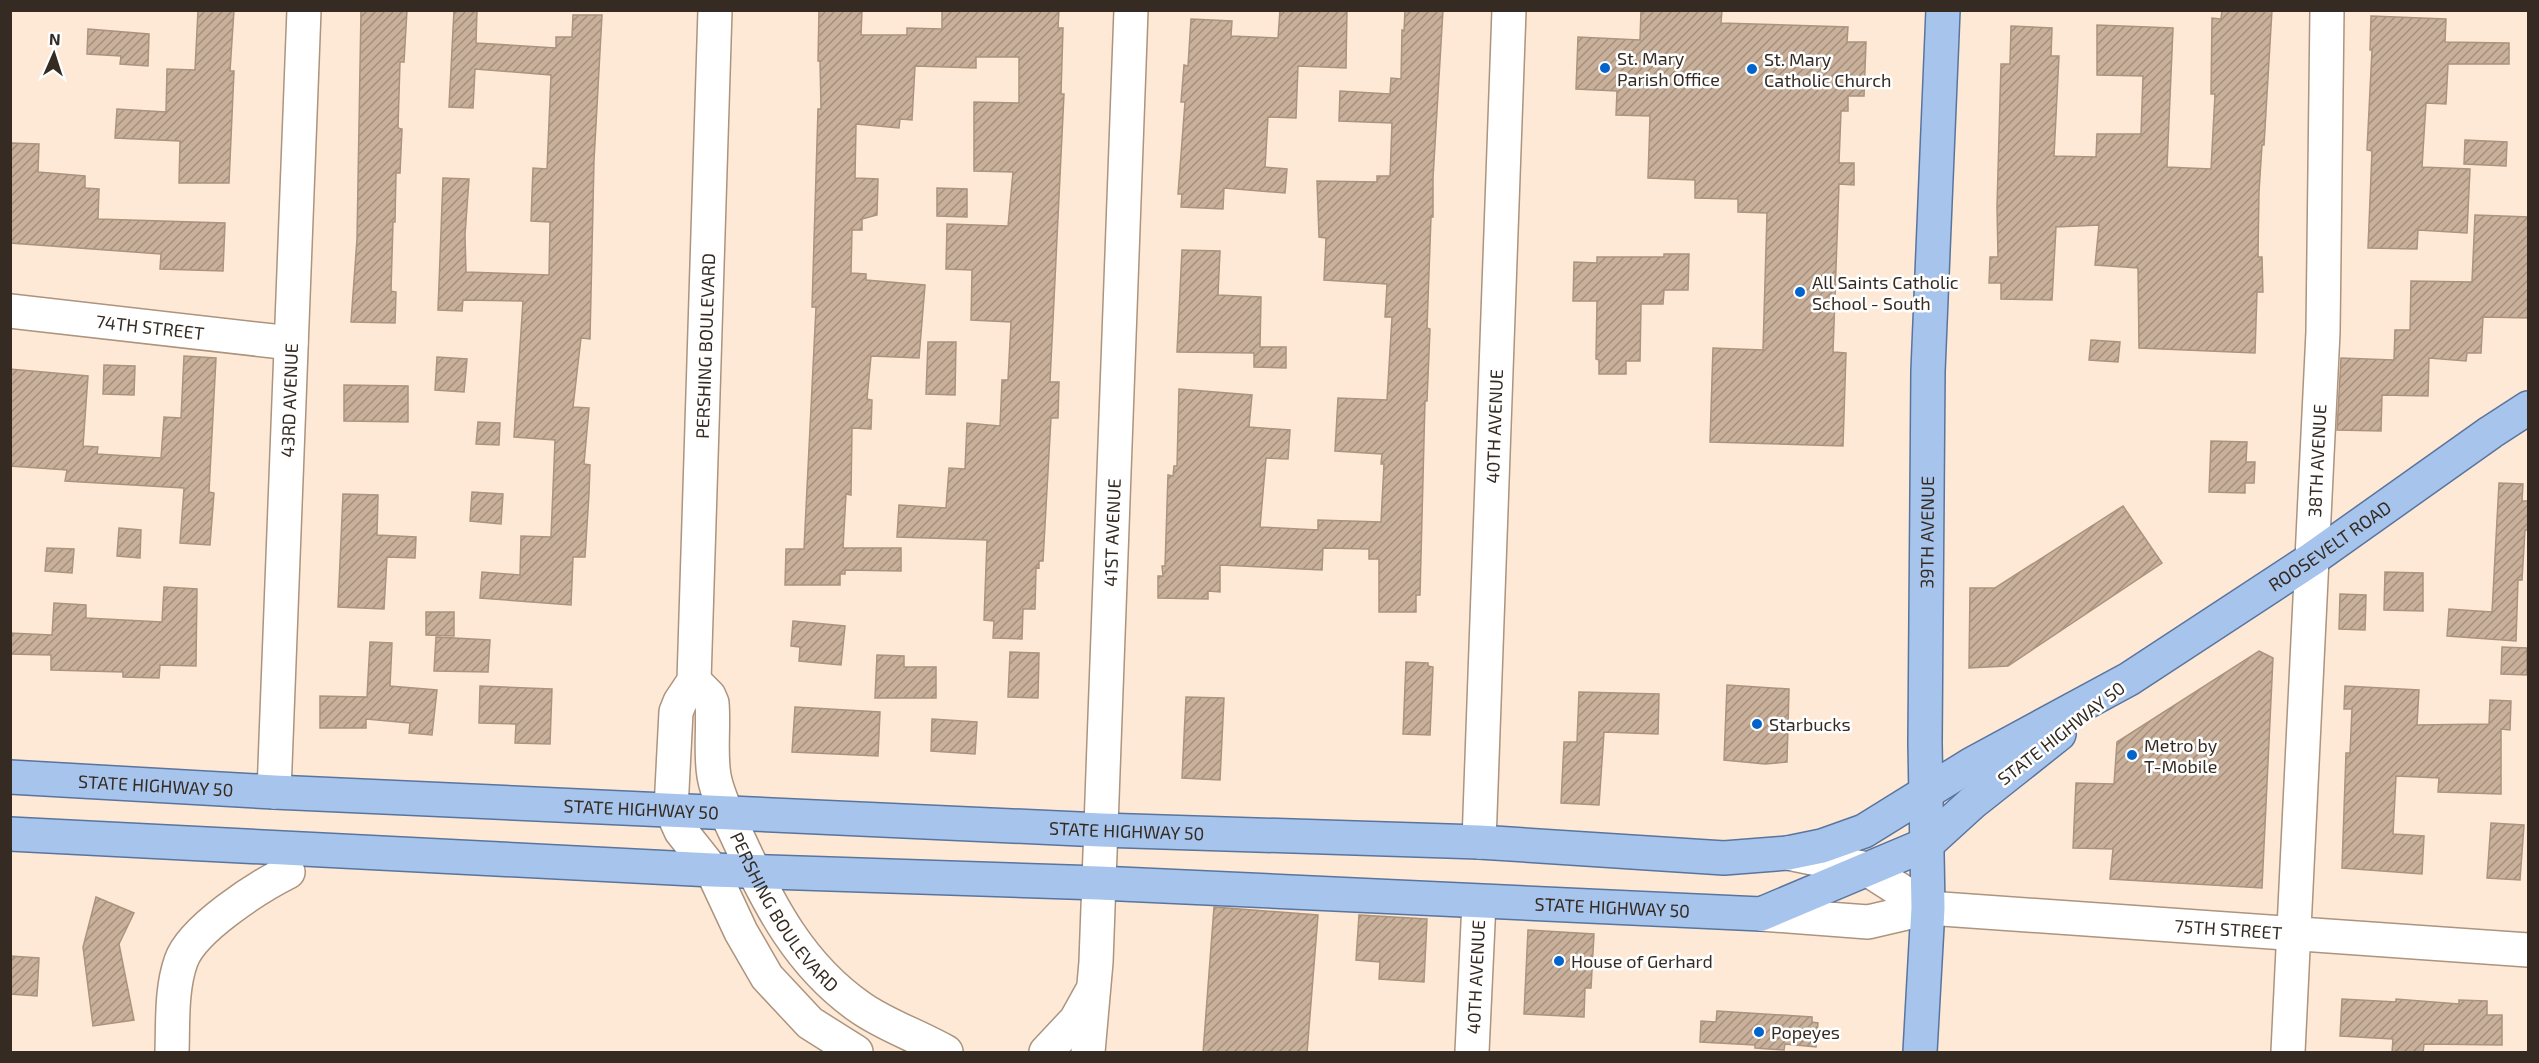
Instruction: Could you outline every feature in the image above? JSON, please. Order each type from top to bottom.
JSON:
[{"type":"main road","name":"39TH AVENUE","points":[[1920,1053],[1928,908],[1925,795],[1928,371],[1943,10]]},
{"type":"main road","name":"ROOSEVELT ROAD","points":[[2129,679],[2312,559],[2491,432],[2529,408]]},
{"type":"main road","name":"STATE HIGHWAY 50","points":[[10,777],[274,792],[1101,830],[1479,842],[1724,858],[1788,853],[1821,846],[1864,831],[1972,764],[2129,679]]},
{"type":"main road","name":"STATE HIGHWAY 50","points":[[10,834],[753,872],[1099,883],[1761,914],[1927,844],[1972,803],[2129,679]]},
{"type":"street","name":"43RD AVENUE","points":[[274,792],[304,10]]},
{"type":"street","name":"PERSHING BOULEVARD","points":[[715,10],[694,681],[709,696],[712,703],[714,776],[726,811],[753,872],[788,934],[818,973],[863,1009],[946,1053]]},
{"type":"street","name":"41ST AVENUE","points":[[1088,1053],[1099,883],[1131,10]]},
{"type":"street","name":"40TH AVENUE","points":[[1479,842],[1509,10]]},
{"type":"street","name":"38TH AVENUE","points":[[2288,1053],[2323,332],[2327,10]]},
{"type":"street","name":"74TH STREET","points":[[10,311],[291,343]]},
{"type":"street","points":[[694,681],[676,712],[671,809],[686,838],[712,870],[741,932],[767,978],[810,1023],[856,1053]]},
{"type":"street","name":"75TH STREET","points":[[1788,853],[1867,869],[1928,908]]},
{"type":"street","points":[[172,1053],[177,977],[181,960],[189,944],[203,930],[258,889],[288,872]]},
{"type":"street","name":"40TH AVENUE","points":[[1472,1053],[1479,902]]},
{"type":"street","name":"75TH STREET","points":[[1761,914],[1868,922],[1928,908],[2529,950]]},
{"type":"street","points":[[1046,1053],[1076,1020],[1093,989]]},
{"type":"building","points":[[198,10],[234,10],[230,71],[234,71],[229,183],[179,183],[180,141],[115,138],[117,109],[166,112],[167,69],[195,70]]},
{"type":"building","points":[[361,10],[407,10],[404,62],[400,62],[398,128],[402,129],[400,173],[396,173],[395,222],[393,222],[391,291],[396,292],[395,323],[351,322],[357,239]]},
{"type":"building","points":[[454,10],[477,10],[476,43],[556,48],[556,37],[572,37],[573,15],[602,15],[594,161],[590,339],[581,338],[573,407],[589,408],[584,464],[590,465],[589,494],[585,557],[573,557],[571,605],[480,598],[482,572],[520,575],[521,536],[551,537],[555,440],[514,437],[523,301],[463,300],[462,311],[438,310],[443,178],[469,179],[465,235],[466,272],[549,275],[550,222],[531,221],[533,168],[547,169],[551,75],[475,69],[473,108],[449,107]]},
{"type":"building","points":[[819,10],[862,10],[861,35],[907,35],[907,28],[942,29],[942,10],[1059,10],[1058,28],[1063,28],[1061,94],[1064,94],[1050,382],[1059,382],[1058,418],[1051,418],[1043,561],[1039,561],[1039,568],[1036,567],[1035,609],[1023,609],[1022,639],[993,638],[994,621],[984,620],[987,540],[897,537],[899,505],[946,508],[949,468],[965,469],[967,423],[1000,426],[1002,380],[1008,380],[1011,322],[971,320],[972,270],[946,269],[947,224],[1008,226],[1013,172],[974,171],[974,102],[1019,103],[1019,57],[976,57],[976,68],[915,66],[912,120],[900,119],[899,128],[856,124],[855,178],[878,179],[877,215],[862,219],[862,230],[852,230],[851,273],[866,274],[866,280],[925,285],[919,358],[871,356],[867,399],[872,400],[871,429],[852,428],[851,495],[846,494],[843,548],[901,548],[901,571],[845,570],[845,574],[840,574],[840,585],[785,585],[786,549],[804,549],[816,307],[812,307],[818,109],[821,109],[820,61],[818,61]]},
{"type":"building","points":[[1280,10],[1347,10],[1346,68],[1298,66],[1296,118],[1268,117],[1265,167],[1287,169],[1285,193],[1224,188],[1223,209],[1181,207],[1182,194],[1178,194],[1185,102],[1181,102],[1184,65],[1188,66],[1191,19],[1232,21],[1231,36],[1278,38]]},
{"type":"building","points":[[1405,10],[1443,10],[1433,178],[1433,217],[1431,217],[1427,328],[1430,329],[1427,401],[1425,401],[1420,595],[1416,595],[1416,612],[1379,612],[1379,559],[1369,559],[1369,549],[1323,548],[1322,570],[1220,565],[1220,592],[1208,591],[1208,599],[1158,598],[1158,576],[1163,576],[1162,566],[1165,566],[1168,475],[1173,476],[1174,466],[1177,466],[1179,389],[1252,395],[1249,427],[1290,430],[1288,459],[1266,458],[1260,527],[1318,530],[1318,520],[1381,522],[1384,464],[1381,464],[1382,454],[1335,451],[1338,398],[1387,400],[1392,317],[1385,317],[1387,284],[1324,280],[1326,238],[1319,237],[1317,181],[1377,182],[1377,176],[1390,176],[1392,123],[1339,121],[1340,91],[1390,94],[1391,78],[1401,79],[1402,30],[1404,31]]},
{"type":"building","points":[[1641,10],[1722,10],[1721,23],[1848,27],[1847,42],[1866,42],[1864,96],[1848,96],[1848,111],[1841,111],[1839,163],[1854,163],[1854,185],[1839,184],[1833,352],[1846,353],[1843,446],[1710,442],[1713,348],[1763,350],[1767,213],[1738,212],[1738,199],[1695,198],[1695,180],[1648,178],[1650,116],[1616,115],[1617,91],[1576,89],[1578,37],[1640,40]]},
{"type":"building","points":[[2222,10],[2272,10],[2259,192],[2258,257],[2262,257],[2263,292],[2257,292],[2255,353],[2139,348],[2138,268],[2095,265],[2099,225],[2056,227],[2052,300],[2001,299],[2001,283],[1989,283],[1990,257],[1998,257],[2001,64],[2010,64],[2011,26],[2052,28],[2051,56],[2059,56],[2054,156],[2096,157],[2097,134],[2141,134],[2143,76],[2097,75],[2097,25],[2173,28],[2167,167],[2211,169],[2215,94],[2211,94],[2212,18],[2221,19]]},
{"type":"building","points":[[2371,16],[2446,19],[2445,42],[2509,43],[2509,64],[2448,64],[2446,104],[2426,103],[2422,167],[2470,169],[2467,233],[2418,230],[2417,249],[2368,248],[2372,151],[2367,150],[2372,50],[2370,50]]},
{"type":"building","points":[[88,29],[149,34],[148,66],[120,64],[121,56],[87,54]]},
{"type":"building","points":[[2465,140],[2507,142],[2506,166],[2464,164]]},
{"type":"building","points":[[11,143],[39,144],[38,172],[85,176],[85,188],[99,189],[98,219],[225,223],[223,271],[160,269],[161,254],[10,243]]},
{"type":"building","points":[[937,188],[967,189],[967,217],[937,216]]},
{"type":"building","points":[[2475,215],[2529,217],[2529,318],[2483,317],[2481,353],[2467,353],[2466,361],[2429,358],[2428,396],[2382,395],[2381,431],[2337,430],[2341,358],[2394,360],[2395,330],[2410,330],[2411,281],[2472,282]]},
{"type":"building","points":[[1182,250],[1220,251],[1218,295],[1261,297],[1260,347],[1286,347],[1286,368],[1254,367],[1254,353],[1177,352]]},
{"type":"building","points":[[1664,254],[1689,254],[1688,290],[1664,290],[1663,304],[1641,304],[1640,361],[1626,361],[1626,374],[1599,374],[1599,360],[1596,359],[1597,301],[1573,301],[1574,262],[1597,263],[1597,257],[1664,257]]},
{"type":"building","points":[[2091,340],[2120,342],[2118,362],[2089,360]]},
{"type":"building","points":[[928,342],[956,342],[955,395],[926,394]]},
{"type":"building","points":[[184,356],[216,358],[209,492],[214,493],[210,545],[180,543],[184,488],[65,481],[67,470],[10,466],[10,369],[88,376],[83,446],[98,447],[97,454],[161,458],[164,417],[181,418]]},
{"type":"building","points":[[437,357],[467,359],[464,392],[435,390]]},
{"type":"building","points":[[104,365],[135,366],[134,395],[103,394]]},
{"type":"building","points":[[344,385],[408,386],[408,422],[344,421]]},
{"type":"building","points":[[478,422],[500,423],[499,445],[476,444]]},
{"type":"building","points":[[2211,441],[2247,442],[2246,462],[2255,462],[2254,483],[2245,483],[2245,493],[2209,492]]},
{"type":"building","points":[[2499,483],[2523,484],[2522,501],[2529,501],[2529,530],[2525,530],[2522,580],[2518,580],[2516,641],[2447,636],[2449,609],[2492,612]]},
{"type":"building","points":[[472,492],[503,494],[501,524],[470,521]]},
{"type":"building","points":[[343,494],[378,495],[377,535],[416,537],[415,558],[387,557],[384,609],[338,607]]},
{"type":"building","points":[[2123,506],[2162,563],[2008,666],[1969,668],[1970,588],[1995,588]]},
{"type":"building","points":[[119,528],[141,530],[140,558],[117,556]]},
{"type":"building","points":[[47,548],[74,549],[72,573],[45,571]]},
{"type":"building","points":[[2385,572],[2423,573],[2423,611],[2384,610]]},
{"type":"building","points":[[164,587],[197,589],[196,666],[160,665],[159,678],[123,677],[123,672],[51,670],[51,655],[10,654],[10,633],[52,635],[54,603],[86,605],[86,618],[162,622]]},
{"type":"building","points":[[2340,594],[2366,595],[2365,630],[2339,629]]},
{"type":"building","points":[[426,612],[454,612],[454,636],[426,635]]},
{"type":"building","points":[[793,621],[845,626],[841,665],[799,661],[800,647],[791,646]]},
{"type":"building","points":[[436,637],[490,640],[488,672],[434,671]]},
{"type":"building","points":[[370,642],[392,643],[390,686],[437,690],[432,735],[409,733],[410,723],[366,719],[366,728],[320,728],[320,696],[367,697]]},
{"type":"building","points":[[2502,647],[2527,648],[2527,675],[2501,674]]},
{"type":"building","points":[[2259,651],[2273,658],[2262,888],[2110,879],[2113,849],[2073,848],[2076,783],[2114,784],[2117,742]]},
{"type":"building","points":[[1010,652],[1039,653],[1038,698],[1008,697]]},
{"type":"building","points":[[877,655],[904,656],[904,667],[936,667],[936,698],[875,698]]},
{"type":"building","points":[[1406,662],[1428,663],[1428,666],[1433,667],[1430,735],[1403,734]]},
{"type":"building","name":"Starbucks","points":[[1727,685],[1789,689],[1787,762],[1765,764],[1724,760]]},
{"type":"building","points":[[480,686],[552,689],[550,744],[515,743],[516,724],[479,723]]},
{"type":"building","points":[[2345,686],[2419,690],[2417,725],[2489,724],[2490,700],[2511,701],[2510,730],[2501,729],[2501,794],[2438,792],[2439,778],[2396,776],[2393,834],[2424,836],[2422,874],[2342,868],[2346,753],[2350,753],[2352,709],[2344,709]]},
{"type":"building","points":[[1579,692],[1659,694],[1658,734],[1604,732],[1599,805],[1561,803],[1564,742],[1577,742]]},
{"type":"building","points":[[1186,697],[1224,698],[1220,780],[1182,778]]},
{"type":"building","points":[[795,707],[880,712],[878,756],[792,752]]},
{"type":"building","points":[[932,719],[977,722],[975,754],[931,751]]},
{"type":"building","points":[[2491,823],[2524,825],[2520,880],[2487,878]]},
{"type":"building","points":[[96,897],[134,913],[119,944],[134,1020],[93,1026],[83,947]]},
{"type":"building","points":[[1214,907],[1318,915],[1307,1053],[1203,1053]]},
{"type":"building","points":[[1359,915],[1427,919],[1424,982],[1379,979],[1380,962],[1356,960]]},
{"type":"building","name":"House of Gerhard","points":[[1528,930],[1594,934],[1591,988],[1585,988],[1584,1017],[1524,1014]]},
{"type":"building","points":[[10,956],[39,958],[37,996],[10,994]]},
{"type":"building","points":[[2342,999],[2396,1002],[2396,999],[2459,1004],[2459,1000],[2487,1001],[2487,1015],[2502,1015],[2502,1045],[2424,1044],[2423,1053],[2392,1053],[2393,1039],[2340,1036]]},
{"type":"building","name":"Popeyes","points":[[1717,1011],[1812,1017],[1812,1022],[1818,1023],[1816,1047],[1785,1044],[1784,1050],[1755,1048],[1755,1045],[1700,1042],[1701,1021],[1716,1022]]},
{"type":"place","name":"St. Mary Parish Office","points":[[1605,68]]},
{"type":"place","name":"St. Mary Catholic Church","points":[[1752,69]]},
{"type":"place","name":"All Saints Catholic School - South","points":[[1800,292]]},
{"type":"place","name":"Starbucks","points":[[1757,724]]},
{"type":"place","name":"Metro by T-Mobile","points":[[2132,755]]},
{"type":"place","name":"House of Gerhard","points":[[1559,961]]},
{"type":"place","name":"Popeyes","points":[[1759,1032]]}]
